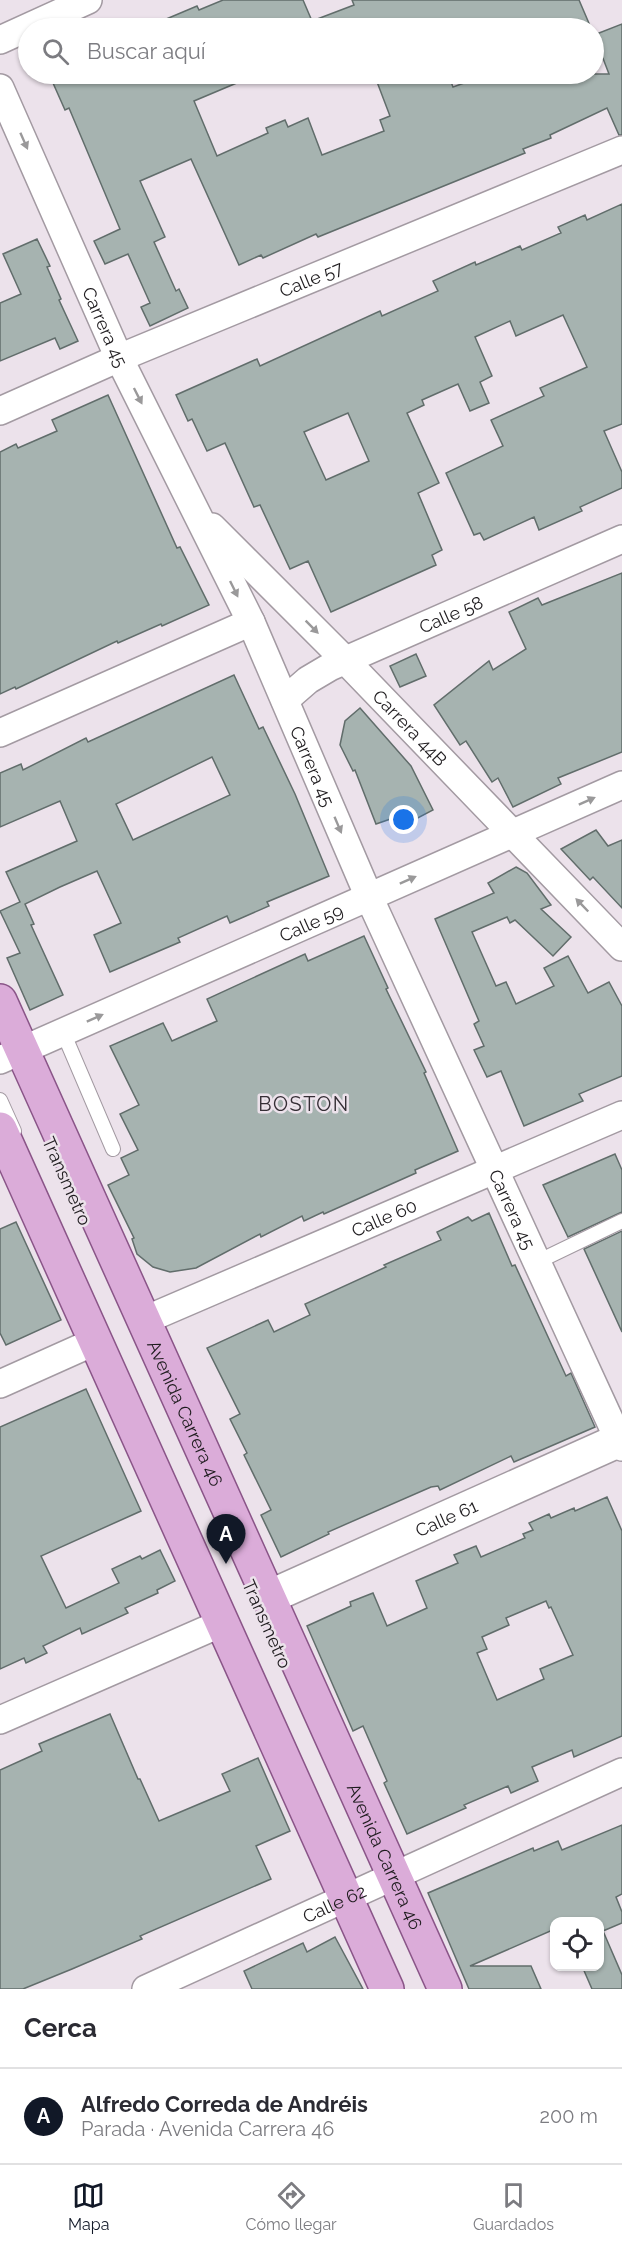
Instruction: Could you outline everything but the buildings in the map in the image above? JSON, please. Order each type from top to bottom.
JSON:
[{"type":"main road","name":"Avenida Carrera 46","points":[[0,1000],[8,1049],[145,1320],[269,1597],[372,1885],[387,1989]]},
{"type":"main road","name":"Avenida Carrera 46","points":[[0,1129],[222,1623],[372,1885],[446,1989]]},
{"type":"street","points":[[48,18],[88,0]]},
{"type":"street","points":[[0,40],[18,32]]},
{"type":"street","name":"Carrera 45","points":[[0,87],[119,358],[251,622],[369,897],[621,1442]]},
{"type":"street","name":"Calle 57","points":[[0,411],[119,358],[622,150]]},
{"type":"street","name":"Carrera 44B","points":[[196,512],[345,660],[622,947]]},
{"type":"street","name":"Calle 58","points":[[285,700],[308,680],[345,660],[622,539]]},
{"type":"street","points":[[0,733],[251,622]]},
{"type":"street","name":"Calle 59","points":[[8,1049],[63,1032],[622,785]]},
{"type":"street","name":"Calle 60","points":[[145,1320],[622,1115]]},
{"type":"street","points":[[0,1384],[96,1341]]},
{"type":"street","name":"Calle 61","points":[[269,1597],[621,1442]]},
{"type":"street","points":[[0,1720],[222,1623]]},
{"type":"street","name":"Calle 62","points":[[146,1989],[622,1772]]},
{"type":"lane","points":[[63,1032],[113,1149]]},
{"type":"lane","name":"Transmetro","points":[[8,1049],[337,1777],[354,1821]]},
{"type":"lane","name":"Transmetro","points":[[0,1100],[372,1885],[401,1989]]},
{"type":"lane","points":[[537,1262],[622,1221]]},
{"type":"place","name":"Alfredo Correda de Andréis","points":[[226,1564]]},
{"type":"district","name":"BOSTON","points":[[304,1104]]}]
